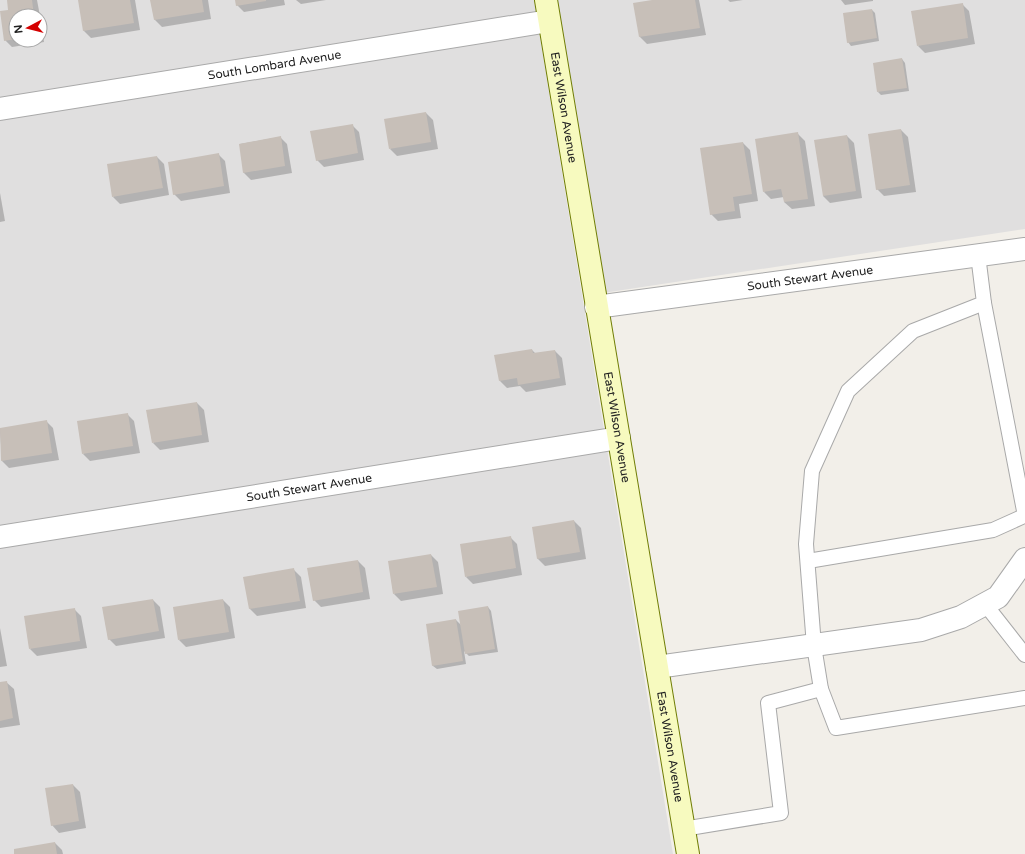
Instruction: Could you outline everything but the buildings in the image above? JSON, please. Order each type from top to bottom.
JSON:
[{"type":"street","name":"East Wilson Avenue","points":[[546,0],[688,854]]},
{"type":"street","name":"South Lombard Avenue","points":[[0,109],[549,22]]},
{"type":"street","name":"South Stewart Avenue","points":[[596,307],[1025,249]]},
{"type":"street","name":"South Stewart Avenue","points":[[0,536],[619,438]]},
{"type":"street","points":[[657,667],[921,630],[961,617],[998,597],[1018,578],[1025,559]]},
{"type":"lane","points":[[808,561],[993,530],[1024,516],[984,303],[978,255]]},
{"type":"lane","points":[[984,303],[913,331],[848,391],[812,471],[806,544],[814,646],[820,689],[836,728],[1025,698]]},
{"type":"lane","points":[[985,604],[1025,655]]},
{"type":"lane","points":[[683,829],[781,813],[768,703],[820,689]]},
{"type":"shaded area","points":[[0,0],[534,0],[673,854],[0,854]]},
{"type":"shaded area","points":[[557,0],[1025,0],[1025,229],[603,293]]}]
